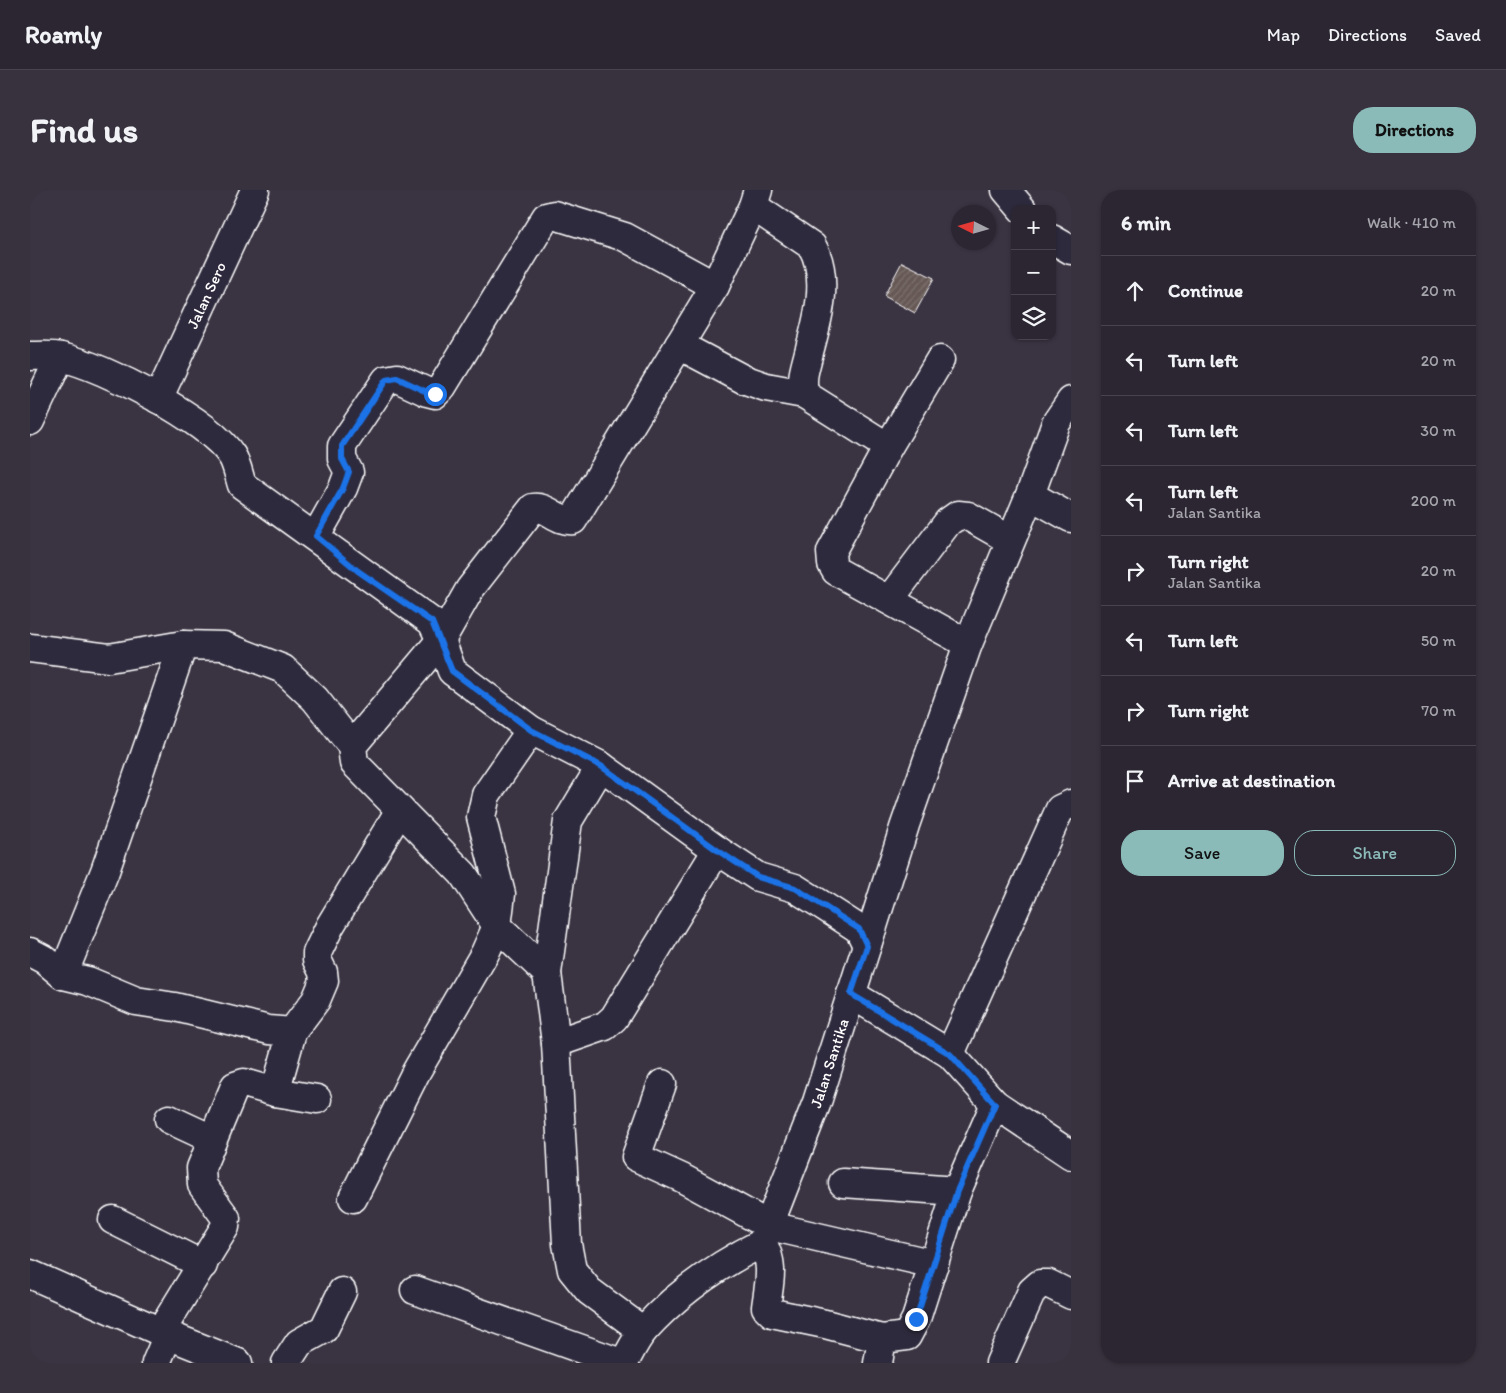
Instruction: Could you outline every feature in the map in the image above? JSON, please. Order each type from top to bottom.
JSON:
[{"type":"street","name":"Jalan Sero","points":[[158,399],[255,190]]},
{"type":"street","points":[[1006,190],[1019,205]]},
{"type":"street","points":[[352,746],[441,640],[470,589],[533,508],[541,506],[564,520],[573,520],[715,286],[755,198],[812,246],[821,273],[821,295],[809,352],[801,377],[804,394]]},
{"type":"street","points":[[316,536],[343,488],[349,472],[342,459],[342,446],[386,380],[397,378],[435,394],[442,387],[546,217],[554,215],[625,237],[715,286]]},
{"type":"street","points":[[1056,241],[1071,250]]},
{"type":"street","points":[[679,345],[743,380],[766,387],[804,394],[888,447]]},
{"type":"street","points":[[30,356],[60,357],[111,376],[158,399],[212,434],[233,457],[242,485],[316,536],[358,571],[432,622],[441,640],[452,671],[531,730],[601,766],[717,850],[758,877],[795,888],[859,929],[867,946]]},
{"type":"street","points":[[30,421],[60,357]]},
{"type":"street","points":[[940,360],[888,447],[831,552],[832,564],[836,571],[968,644]]},
{"type":"street","name":"Jalan Santika","points":[[766,1234],[818,1102],[905,825],[968,644],[1030,495],[1056,423],[1071,401]]},
{"type":"street","points":[[1030,495],[1071,518]]},
{"type":"street","points":[[889,600],[948,522],[958,515],[968,516],[1010,540]]},
{"type":"street","points":[[63,975],[105,871],[183,645]]},
{"type":"street","points":[[30,648],[108,658],[183,645],[224,646],[283,669],[315,699],[352,746],[354,763],[464,874],[497,926],[547,973]]},
{"type":"street","points":[[353,1198],[416,1072],[485,952],[497,926],[501,894],[481,817],[486,795],[531,730]]},
{"type":"street","points":[[601,766],[568,821],[547,973],[556,1043],[567,1244],[572,1270],[589,1291],[643,1331]]},
{"type":"street","points":[[950,1054],[1060,809],[1071,804]]},
{"type":"street","points":[[275,1092],[292,1032],[316,1000],[324,981],[323,972],[317,960],[317,953],[330,926],[400,810]]},
{"type":"street","points":[[556,1043],[605,1026],[614,1018],[717,850]]},
{"type":"street","points":[[30,952],[45,960],[63,975],[88,981],[136,1001],[175,1007],[269,1030],[292,1032]]},
{"type":"street","points":[[851,994],[950,1054],[995,1104],[1071,1155]]},
{"type":"street","points":[[156,1363],[164,1333],[225,1227],[226,1218],[202,1185],[201,1168],[235,1086],[244,1082],[275,1092],[317,1099]]},
{"type":"street","points":[[662,1084],[636,1157],[682,1178],[766,1234],[934,1264]]},
{"type":"street","points":[[766,1234],[771,1269],[766,1307],[772,1313],[825,1324],[880,1351],[907,1336],[916,1319],[957,1191],[995,1104]]},
{"type":"street","points":[[169,1119],[212,1140]]},
{"type":"street","points":[[843,1183],[957,1191]]},
{"type":"street","points":[[112,1220],[203,1264]]},
{"type":"street","points":[[415,1290],[622,1363],[643,1331],[694,1283],[766,1234]]},
{"type":"street","points":[[30,1274],[164,1333],[238,1363]]},
{"type":"street","points":[[1000,1363],[1032,1291],[1040,1284],[1049,1284],[1071,1296]]},
{"type":"street","points":[[286,1363],[299,1343],[324,1329],[342,1292]]},
{"type":"building","points":[[902,262],[934,278],[915,313],[884,296]]},
{"type":"route","points":[[435,394],[397,378],[386,380],[342,446],[342,459],[349,472],[343,488],[316,536],[358,571],[432,622],[441,640],[452,671],[531,730],[601,766],[717,850],[758,877],[795,888],[859,929],[867,946],[851,994],[950,1054],[995,1104],[957,1191],[916,1319]]}]
